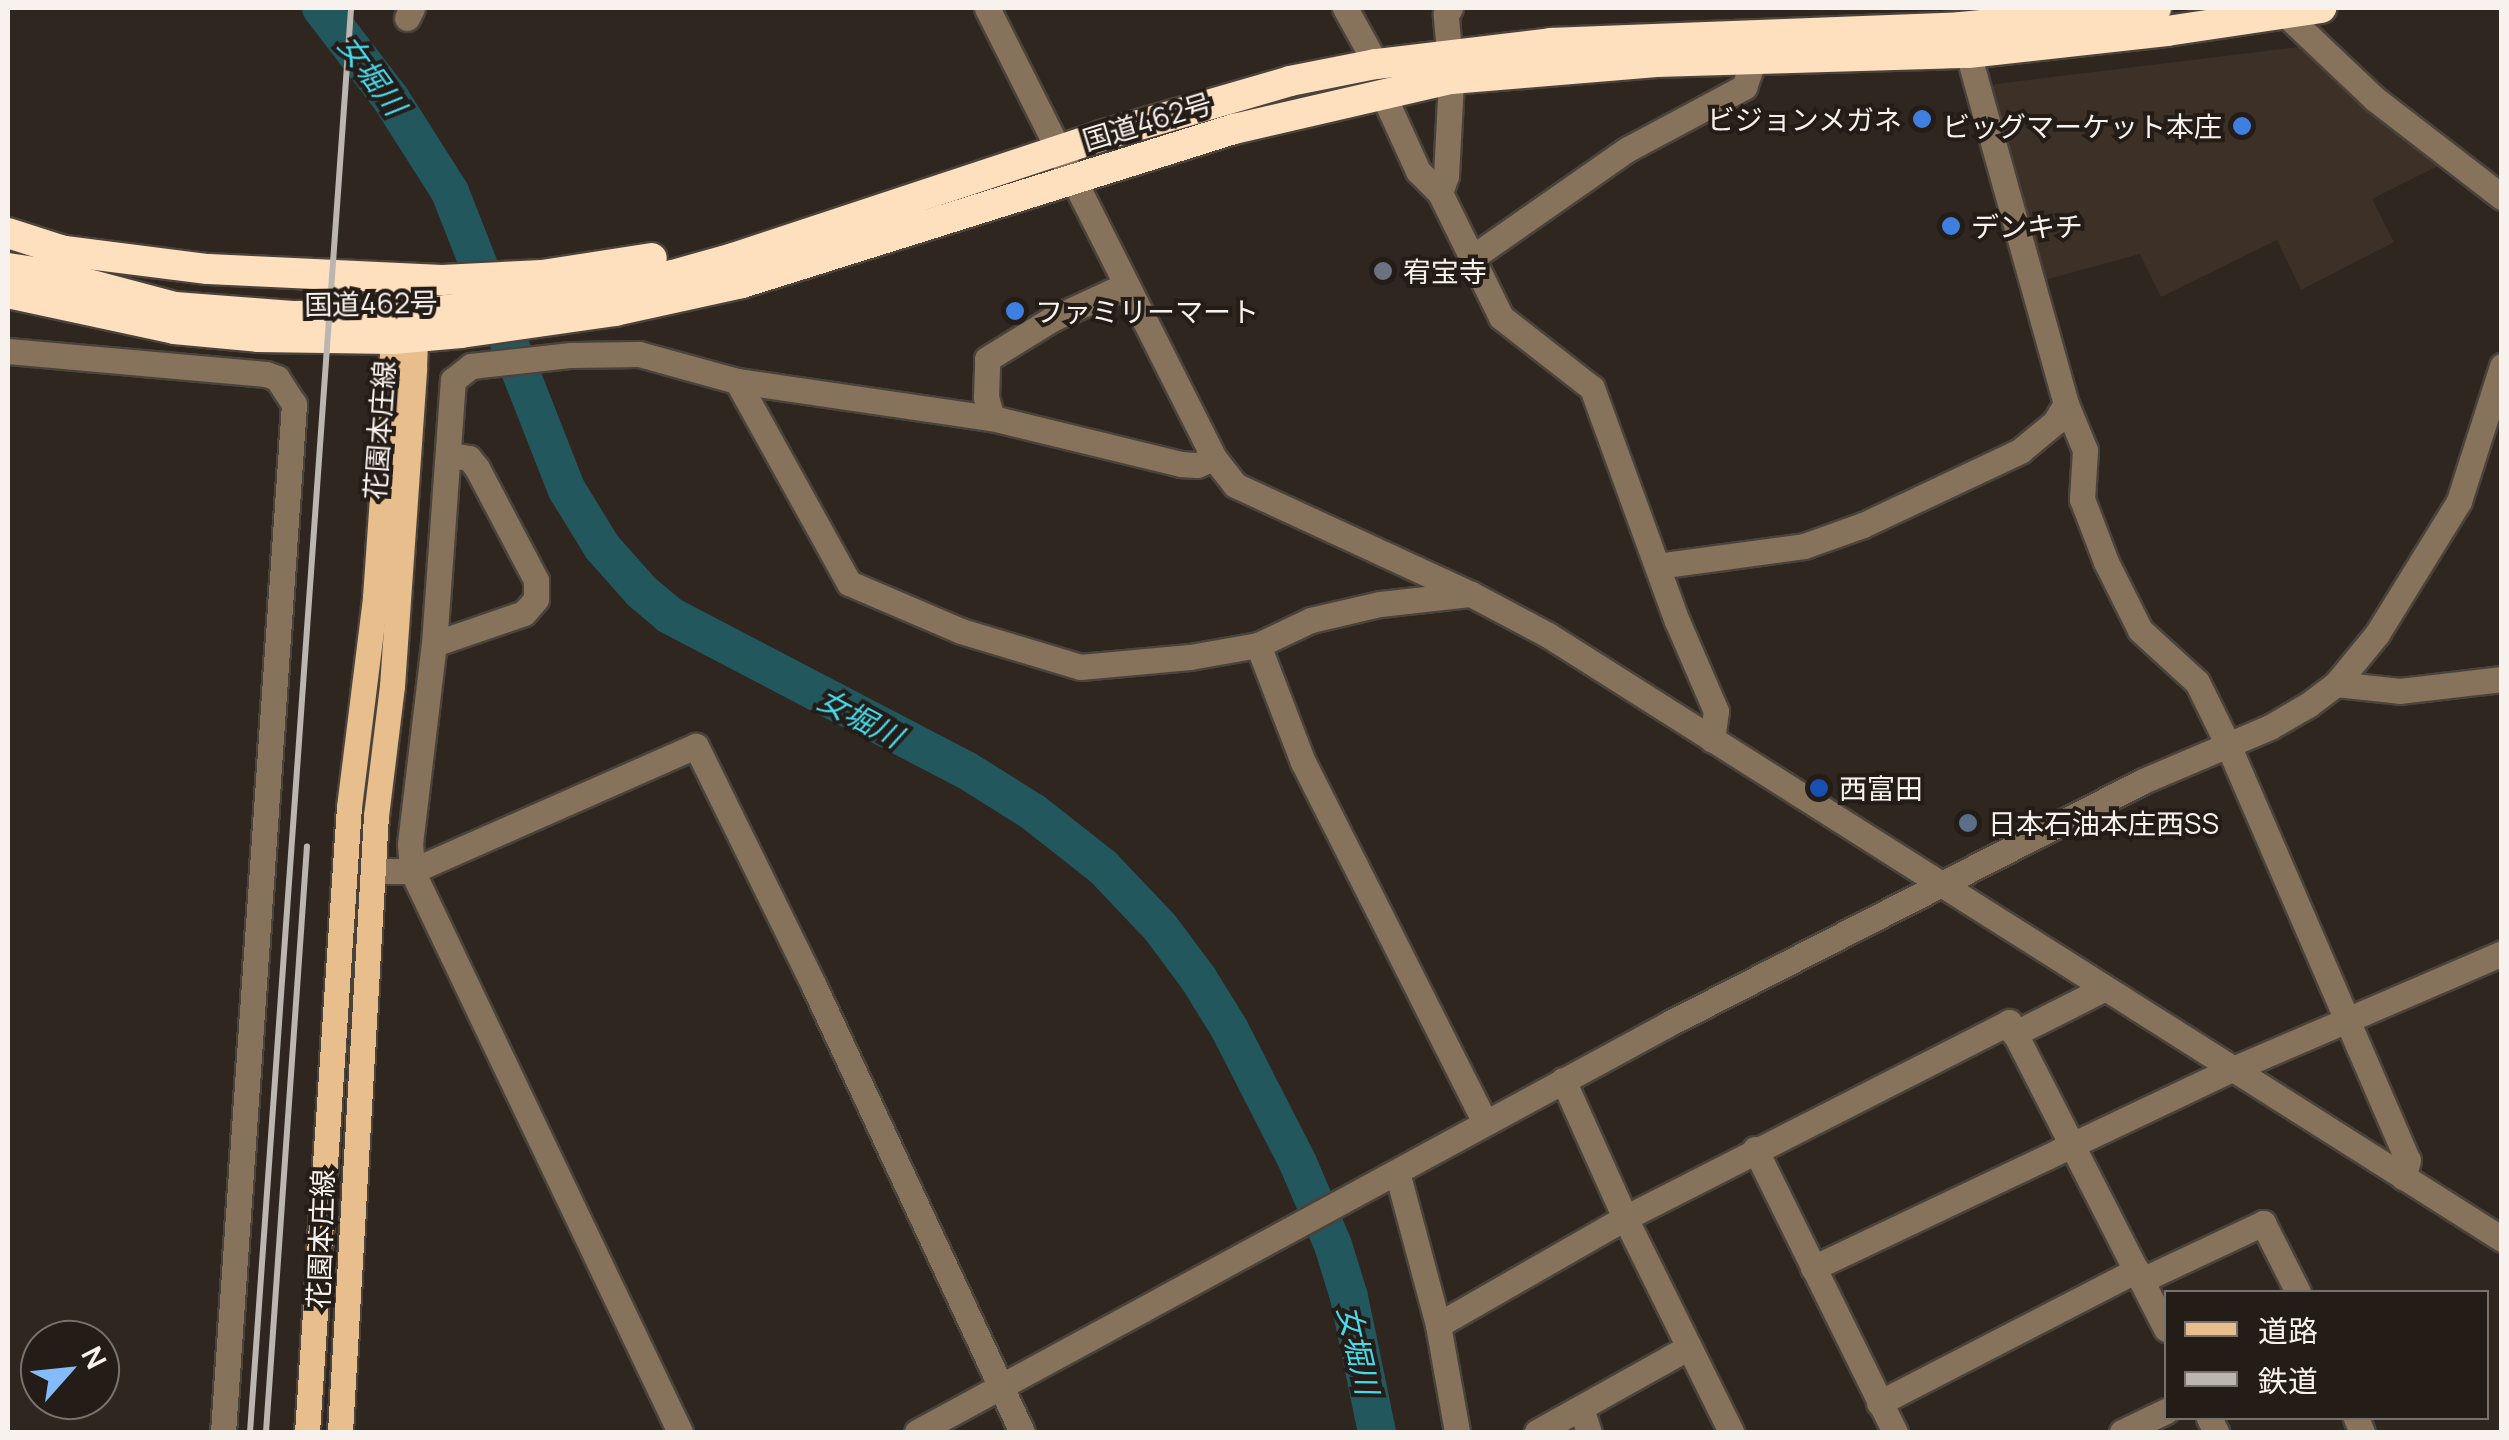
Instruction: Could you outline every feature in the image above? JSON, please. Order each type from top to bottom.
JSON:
[{"type":"highway","name":"国道462号","points":[[551,298],[680,253],[875,198],[922,198],[1059,150],[1257,90],[1379,78],[1652,36],[1883,19],[2070,19],[2156,8]]},
{"type":"highway","name":"国道462号","points":[[1450,65],[1604,65],[1968,53],[2321,8]]},
{"type":"highway","name":"国道462号","points":[[8,293],[174,329],[258,337],[403,331],[451,306],[551,298],[683,297],[800,268],[1234,129],[1379,78]]},
{"type":"highway","points":[[8,234],[149,274],[366,295],[382,300],[403,331]]},
{"type":"highway","points":[[58,250],[451,306],[551,298]]},
{"type":"highway","name":"国道462号","points":[[8,268],[54,275],[175,307],[293,316],[403,331]]},
{"type":"highway","points":[[8,311],[174,329]]},
{"type":"main road","name":"花園本庄線","points":[[340,1432],[373,870],[392,686],[403,331]]},
{"type":"main road","name":"花園本庄線","points":[[307,1432],[349,808],[403,331]]},
{"type":"street","points":[[987,8],[1224,475],[1250,494],[1471,594],[1597,664],[1937,885],[2502,1239]]},
{"type":"street","points":[[1345,8],[1418,171],[1440,193],[1500,318],[1592,388],[1657,566],[1716,711],[1712,740]]},
{"type":"street","points":[[1440,193],[1446,176],[1450,65],[1446,14],[1450,8]]},
{"type":"street","points":[[2283,11],[2375,100],[2502,197]]},
{"type":"street","points":[[1968,53],[2066,404],[2085,450],[2082,498],[2106,562],[2140,630],[2196,682],[2228,745],[2408,1160],[2403,1177]]},
{"type":"street","points":[[1473,257],[1613,158],[1744,87],[1754,59]]},
{"type":"street","points":[[992,418],[986,397],[987,359],[1052,319],[1126,285]]},
{"type":"street","points":[[8,352],[266,374],[277,378],[294,404],[223,1432]]},
{"type":"street","points":[[680,1432],[412,871],[410,844],[434,644],[451,390],[461,370],[571,355],[664,357],[737,380],[992,418],[1181,464],[1196,465],[1214,458]]},
{"type":"street","points":[[916,1432],[1002,1390],[1564,1080],[2143,780],[2270,727],[2336,684],[2377,634],[2459,502],[2502,366]]},
{"type":"street","points":[[737,380],[849,583],[961,631],[1080,668],[1190,658],[1258,645],[1328,616],[1380,604],[1471,594]]},
{"type":"street","points":[[1657,566],[1804,546],[1863,524],[2020,451],[2056,422],[2066,404]]},
{"type":"street","points":[[434,644],[524,613],[536,599],[536,580],[476,468],[469,458],[457,456]]},
{"type":"street","points":[[1258,645],[1303,762],[1485,1122]]},
{"type":"street","points":[[2336,684],[2400,691],[2502,680]]},
{"type":"street","points":[[373,870],[412,871],[696,746],[814,986],[1022,1432]]},
{"type":"street","points":[[1813,1268],[2233,1069],[2502,953]]},
{"type":"street","points":[[2014,1034],[2105,988]]},
{"type":"street","points":[[1438,1325],[1754,1149],[2009,1022],[2164,1325]]},
{"type":"street","points":[[1564,1080],[1625,1218],[1731,1432]]},
{"type":"street","points":[[1754,1149],[1894,1432]]},
{"type":"street","points":[[1397,1172],[1438,1325],[1457,1432]]},
{"type":"street","points":[[1879,1404],[2140,1275],[2263,1224],[2297,1290]]},
{"type":"street","points":[[1537,1432],[1585,1420],[1689,1348]]},
{"type":"street","points":[[2122,1432],[2164,1413]]},
{"type":"shaded area","points":[[2307,46],[2442,164],[2372,199],[2394,242],[2301,290],[2277,240],[2161,297],[2140,254],[2041,281],[1986,94],[1995,84]]},
{"type":"waterway","name":"女堀川","points":[[321,8],[391,99],[450,192],[567,490],[602,547],[642,592],[669,615],[966,770],[1033,812],[1103,867],[1160,927],[1198,978],[1229,1028],[1298,1163],[1333,1245],[1349,1297],[1377,1432]]},
{"type":"railway","points":[[250,1432],[351,8]]},
{"type":"railway","points":[[266,1432],[307,846]]},
{"type":"place","name":"ビジョンメガネ","points":[[1922,119]]},
{"type":"place","name":"ビッグマーケット本庄","points":[[2242,126]]},
{"type":"place","name":"デンキチ","points":[[1951,226]]},
{"type":"place","name":"宥宝寺","points":[[1383,271]]},
{"type":"place","name":"ファミリーマート","points":[[1015,311]]},
{"type":"place","name":"西富田","points":[[1819,788]]},
{"type":"place","name":"日本石油本庄西SS","points":[[1968,823]]}]
